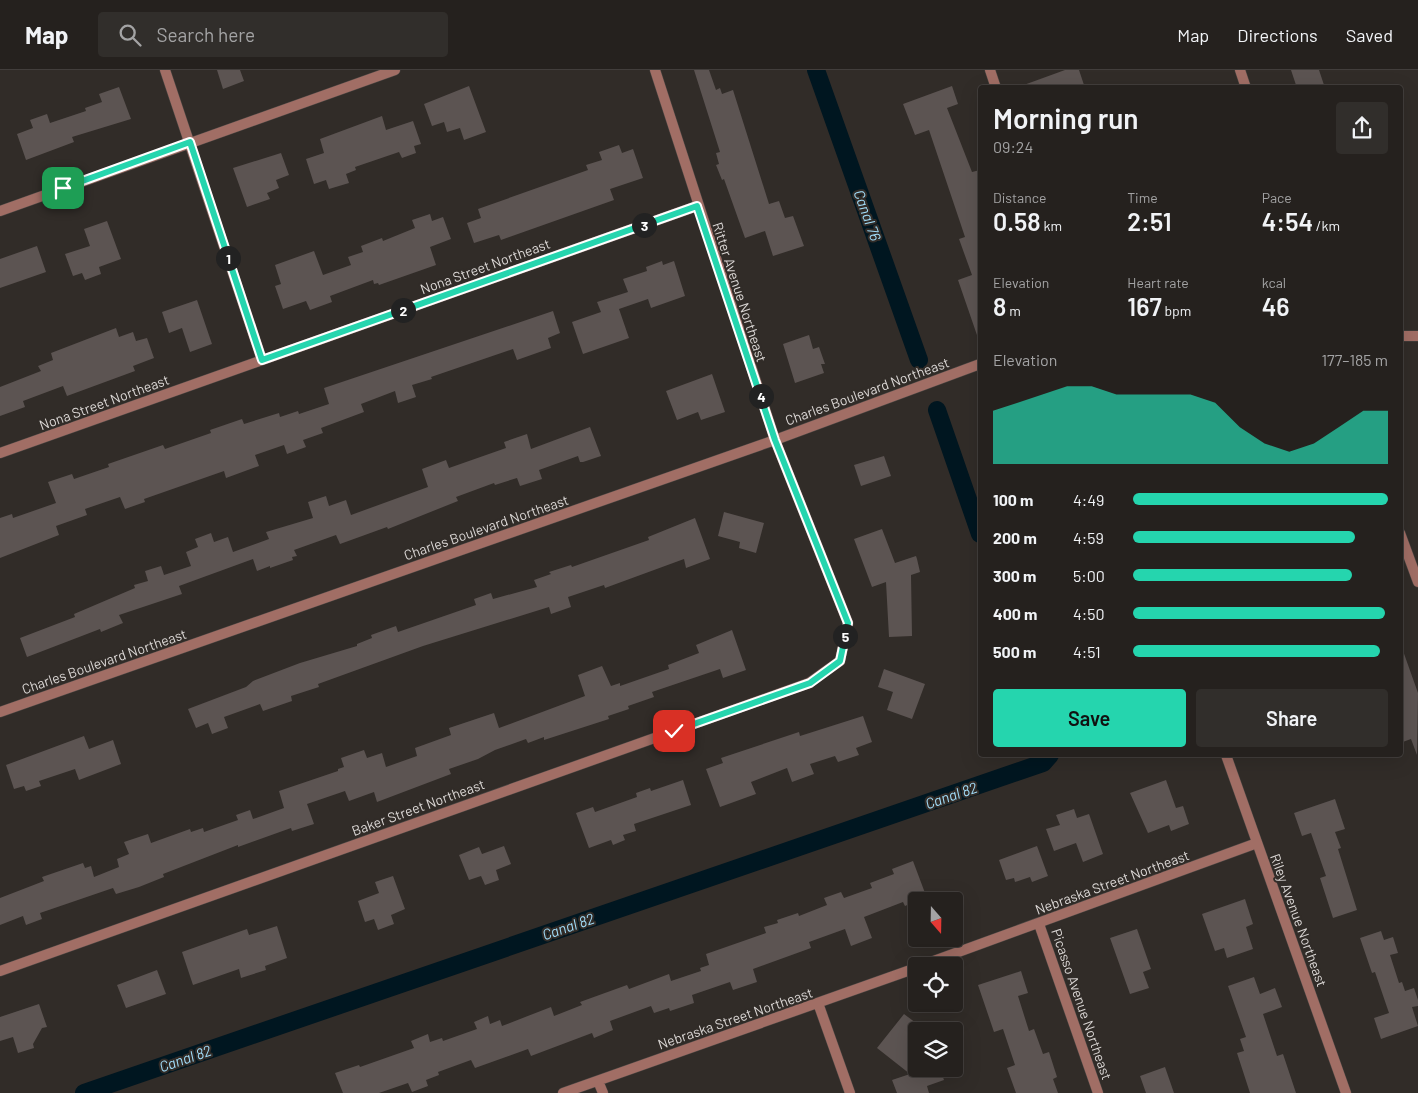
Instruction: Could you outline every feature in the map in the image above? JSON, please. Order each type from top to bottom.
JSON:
[{"type":"street","points":[[165,70],[262,360]]},
{"type":"street","points":[[0,211],[395,70]]},
{"type":"street","name":"Ritter Avenue Northeast","points":[[655,70],[697,206],[775,440],[848,623],[840,661]]},
{"type":"street","points":[[990,70],[995,85]]},
{"type":"street","points":[[1240,70],[1245,85]]},
{"type":"street","name":"Nona Street Northeast","points":[[0,453],[697,206]]},
{"type":"street","points":[[1403,336],[1418,336]]},
{"type":"street","name":"Charles Boulevard Northeast","points":[[0,712],[775,440],[978,365]]},
{"type":"street","points":[[1403,541],[1418,582]]},
{"type":"street","name":"Baker Street Northeast","points":[[0,971],[810,683],[840,661]]},
{"type":"street","name":"Riley Avenue Northeast","points":[[1227,757],[1346,1093]]},
{"type":"street","name":"Nebraska Street Northeast","points":[[946,957],[1257,843]]},
{"type":"street","name":"Picasso Avenue Northeast","points":[[1039,924],[1098,1093]]},
{"type":"street","name":"Nebraska Street Northeast","points":[[562,1093],[908,971]]},
{"type":"street","points":[[818,1003],[850,1093]]},
{"type":"street","points":[[598,1081],[603,1093]]},
{"type":"building","points":[[217,70],[240,70],[244,81],[223,89]]},
{"type":"building","points":[[694,70],[709,70],[716,90],[720,88],[722,94],[733,90],[769,204],[779,201],[785,218],[793,216],[804,246],[773,256],[765,231],[745,238],[724,179],[722,180],[716,165],[719,164],[716,153],[720,152]]},
{"type":"building","points":[[1065,70],[1079,70],[1084,85],[1024,85]]},
{"type":"building","points":[[1291,70],[1319,70],[1324,85],[1296,85]]},
{"type":"building","points":[[469,86],[486,132],[464,140],[460,128],[447,132],[444,122],[432,126],[424,104]]},
{"type":"building","points":[[952,86],[958,104],[947,108],[972,172],[978,170],[978,338],[958,280],[972,275],[959,239],[965,237],[929,130],[915,135],[903,104]]},
{"type":"building","points":[[119,87],[131,119],[72,137],[74,142],[26,160],[17,134],[33,128],[30,120],[47,114],[50,123],[86,111],[85,108],[102,102],[99,94]]},
{"type":"building","points":[[382,116],[386,130],[413,121],[421,144],[414,146],[416,153],[402,158],[399,152],[355,167],[356,170],[346,174],[349,183],[329,189],[326,180],[314,184],[306,159],[324,153],[320,139]]},
{"type":"building","points":[[619,145],[622,153],[633,149],[643,178],[610,189],[614,200],[501,240],[499,235],[474,243],[467,223],[481,218],[478,209],[588,170],[586,165],[602,160],[599,152]]},
{"type":"building","points":[[281,153],[289,175],[276,180],[279,188],[267,193],[270,199],[247,207],[233,168]]},
{"type":"building","points":[[430,214],[432,221],[443,217],[451,239],[430,247],[436,265],[379,285],[378,283],[374,284],[373,280],[330,296],[332,302],[310,310],[306,301],[283,309],[275,286],[281,284],[275,265],[314,251],[323,275],[351,265],[348,257],[363,252],[361,246],[382,238],[383,241],[415,228],[412,220]]},
{"type":"building","points":[[107,221],[121,259],[99,267],[101,274],[85,280],[82,273],[73,276],[65,254],[90,246],[84,229]]},
{"type":"building","points":[[37,246],[46,272],[0,288],[0,259]]},
{"type":"building","points":[[662,261],[663,265],[674,261],[685,296],[651,308],[648,299],[619,309],[629,338],[583,354],[572,322],[601,312],[597,302],[628,292],[623,279],[647,271],[646,267]]},
{"type":"building","points":[[197,300],[212,344],[190,352],[182,328],[169,333],[162,312]]},
{"type":"building","points":[[553,311],[560,333],[548,338],[551,348],[517,360],[513,349],[431,377],[432,379],[412,385],[416,397],[398,403],[395,391],[361,404],[364,412],[321,428],[323,433],[303,440],[306,447],[287,454],[284,445],[255,455],[259,466],[226,478],[224,471],[144,499],[145,502],[125,509],[120,497],[85,509],[87,515],[56,526],[59,535],[0,558],[0,518],[12,514],[13,518],[56,503],[48,482],[72,474],[74,479],[109,467],[108,464],[163,445],[165,449],[211,433],[210,430],[242,419],[244,424],[279,413],[280,417],[298,411],[299,414],[329,404],[324,388]]},
{"type":"building","points":[[116,328],[119,337],[133,332],[136,341],[147,338],[154,358],[133,366],[135,371],[67,396],[63,386],[23,401],[25,407],[0,416],[0,387],[41,371],[38,366],[53,360],[51,353]]},
{"type":"building","points":[[809,335],[813,349],[819,347],[825,364],[821,364],[824,373],[795,383],[783,344]]},
{"type":"building","points":[[712,374],[725,412],[701,420],[698,412],[677,420],[666,391]]},
{"type":"building","points":[[590,427],[601,456],[580,462],[578,456],[539,470],[542,479],[520,486],[517,478],[495,485],[494,483],[456,497],[458,501],[388,529],[387,527],[340,544],[336,535],[294,550],[297,556],[292,557],[293,560],[270,568],[270,566],[257,571],[253,559],[179,586],[182,594],[119,615],[123,623],[101,632],[100,629],[27,657],[20,638],[75,617],[74,614],[135,588],[134,585],[148,581],[145,571],[161,566],[164,575],[191,566],[186,552],[198,547],[195,539],[211,533],[214,542],[228,537],[233,552],[269,539],[266,532],[313,518],[308,502],[326,496],[329,506],[346,500],[351,515],[428,487],[422,469],[446,460],[449,468],[506,448],[504,442],[527,434],[531,449]]},
{"type":"building","points":[[884,456],[891,476],[861,486],[854,465]]},
{"type":"building","points":[[724,512],[764,523],[756,553],[739,548],[740,542],[718,536]]},
{"type":"building","points":[[695,518],[710,559],[686,568],[684,559],[605,588],[604,585],[568,597],[571,607],[551,614],[549,607],[423,646],[318,684],[319,687],[291,696],[292,701],[263,711],[260,704],[224,717],[228,728],[212,734],[208,723],[196,728],[188,709],[246,687],[253,681],[300,663],[357,646],[357,644],[372,638],[371,635],[396,626],[398,632],[476,605],[474,599],[491,593],[493,599],[537,587],[534,580],[551,574],[549,572],[571,565],[572,567],[649,540],[648,537]]},
{"type":"building","points":[[882,529],[895,563],[916,556],[917,559],[920,572],[911,575],[912,636],[889,637],[886,582],[872,587],[854,539]]},
{"type":"building","points":[[732,630],[746,670],[723,678],[720,669],[652,692],[654,697],[628,706],[629,709],[608,716],[609,719],[544,740],[544,737],[528,743],[526,739],[495,750],[478,759],[449,769],[451,774],[377,802],[374,792],[349,801],[345,791],[307,804],[314,824],[292,831],[291,828],[238,847],[238,845],[163,874],[164,877],[139,887],[116,894],[113,888],[40,913],[42,919],[26,925],[23,916],[0,925],[0,898],[44,881],[42,877],[83,863],[85,868],[91,866],[94,877],[119,867],[117,859],[129,854],[124,842],[148,834],[151,843],[190,829],[191,832],[203,828],[204,832],[238,820],[236,815],[250,810],[253,819],[284,808],[279,791],[338,771],[338,769],[344,767],[341,758],[364,750],[367,758],[382,753],[386,767],[417,756],[415,748],[451,735],[449,728],[494,713],[499,728],[585,696],[578,675],[602,666],[611,686],[620,683],[620,686],[669,669],[668,665],[699,653],[696,645]]},
{"type":"building","points":[[1403,651],[1418,693],[1417,755],[1411,739],[1403,742]]},
{"type":"building","points":[[884,669],[925,684],[912,719],[887,710],[893,692],[878,687]]},
{"type":"building","points":[[863,716],[872,742],[856,748],[859,755],[838,762],[835,756],[810,764],[814,774],[792,782],[787,768],[751,782],[756,794],[720,807],[706,769],[723,763],[721,758],[799,732],[800,736]]},
{"type":"building","points":[[84,736],[89,749],[113,740],[121,764],[79,780],[75,769],[39,781],[41,786],[26,791],[24,786],[14,789],[6,765]]},
{"type":"building","points":[[683,780],[691,805],[634,824],[636,831],[623,835],[625,840],[613,845],[611,840],[589,848],[576,813],[593,807],[595,812],[637,797],[636,793],[650,788],[651,791]]},
{"type":"building","points":[[1166,780],[1176,808],[1183,806],[1189,824],[1171,831],[1169,825],[1148,833],[1130,793]]},
{"type":"building","points":[[1335,799],[1345,829],[1335,832],[1341,848],[1338,849],[1357,910],[1333,918],[1320,878],[1326,876],[1311,833],[1302,836],[1294,813]]},
{"type":"building","points":[[1074,809],[1077,818],[1089,814],[1103,854],[1083,862],[1076,843],[1054,851],[1046,829],[1060,825],[1056,815]]},
{"type":"building","points":[[504,846],[511,864],[496,870],[499,880],[485,885],[481,876],[469,880],[459,855],[479,847],[482,854]]},
{"type":"building","points":[[1037,846],[1048,876],[1032,882],[1030,877],[1015,882],[1014,878],[1006,880],[999,860]]},
{"type":"building","points":[[913,861],[925,892],[908,892],[908,905],[905,906],[903,902],[864,917],[872,938],[851,946],[845,929],[809,942],[811,948],[753,969],[757,982],[733,990],[730,982],[692,995],[694,1003],[670,1011],[669,1008],[654,1013],[651,1006],[610,1021],[613,1030],[594,1038],[592,1033],[531,1056],[528,1049],[475,1068],[471,1060],[438,1072],[439,1075],[426,1080],[428,1086],[412,1092],[408,1083],[379,1093],[343,1093],[335,1073],[359,1065],[360,1067],[414,1048],[411,1041],[428,1034],[430,1042],[442,1038],[443,1041],[477,1029],[474,1022],[488,1016],[490,1024],[500,1020],[502,1026],[551,1007],[554,1016],[582,1005],[580,1002],[627,985],[629,989],[669,974],[671,981],[701,971],[700,968],[709,965],[706,954],[766,933],[764,927],[778,923],[777,920],[798,913],[799,916],[827,905],[824,898],[841,892],[844,898],[872,888],[870,883],[894,874],[892,869]]},
{"type":"building","points":[[393,876],[405,909],[391,915],[394,924],[378,930],[374,919],[365,922],[358,901],[379,893],[375,882]]},
{"type":"building","points":[[1245,899],[1253,924],[1246,927],[1253,949],[1227,958],[1224,948],[1215,951],[1202,914]]},
{"type":"building","points":[[277,926],[287,958],[265,966],[266,970],[241,978],[239,969],[193,985],[182,952],[247,929],[249,935]]},
{"type":"building","points":[[1137,929],[1151,969],[1143,972],[1149,988],[1130,994],[1110,938]]},
{"type":"building","points":[[1381,931],[1384,940],[1393,937],[1398,953],[1390,955],[1399,983],[1402,982],[1405,991],[1414,988],[1418,1006],[1412,1007],[1418,1026],[1381,1039],[1374,1018],[1389,1013],[1375,972],[1372,973],[1360,938]]},
{"type":"building","points":[[157,970],[166,994],[126,1008],[117,985]]},
{"type":"building","points":[[1021,971],[1028,993],[1018,996],[1029,1031],[1034,1029],[1043,1054],[1049,1052],[1057,1077],[1053,1079],[1058,1093],[1016,1093],[1007,1068],[1015,1065],[1003,1029],[994,1032],[978,985]]},
{"type":"building","points":[[1254,977],[1260,994],[1275,988],[1282,1007],[1263,1014],[1277,1056],[1283,1054],[1296,1093],[1250,1093],[1237,1053],[1244,1051],[1240,1039],[1246,1037],[1228,986]]},
{"type":"building","points":[[39,1004],[47,1027],[42,1028],[33,1044],[34,1048],[18,1053],[13,1037],[0,1041],[0,1017]]},
{"type":"building","points":[[904,1014],[915,1022],[908,1022],[908,1072],[877,1048]]},
{"type":"building","points":[[1165,1067],[1174,1093],[1146,1093],[1140,1076]]},
{"type":"building","points":[[908,1075],[908,1077],[943,1077],[944,1080],[927,1086],[929,1093],[897,1093],[892,1080]]},
{"type":"waterway","name":"Canal 76","points":[[816,70],[919,360]]},
{"type":"waterway","name":"Canal 76","points":[[937,410],[978,528]]},
{"type":"waterway","name":"Canal 82","points":[[84,1093],[1043,763],[1048,757]]},
{"type":"route","points":[[63,188],[190,142],[262,360],[697,206],[775,440],[848,623],[840,661],[810,683],[674,731]]}]
